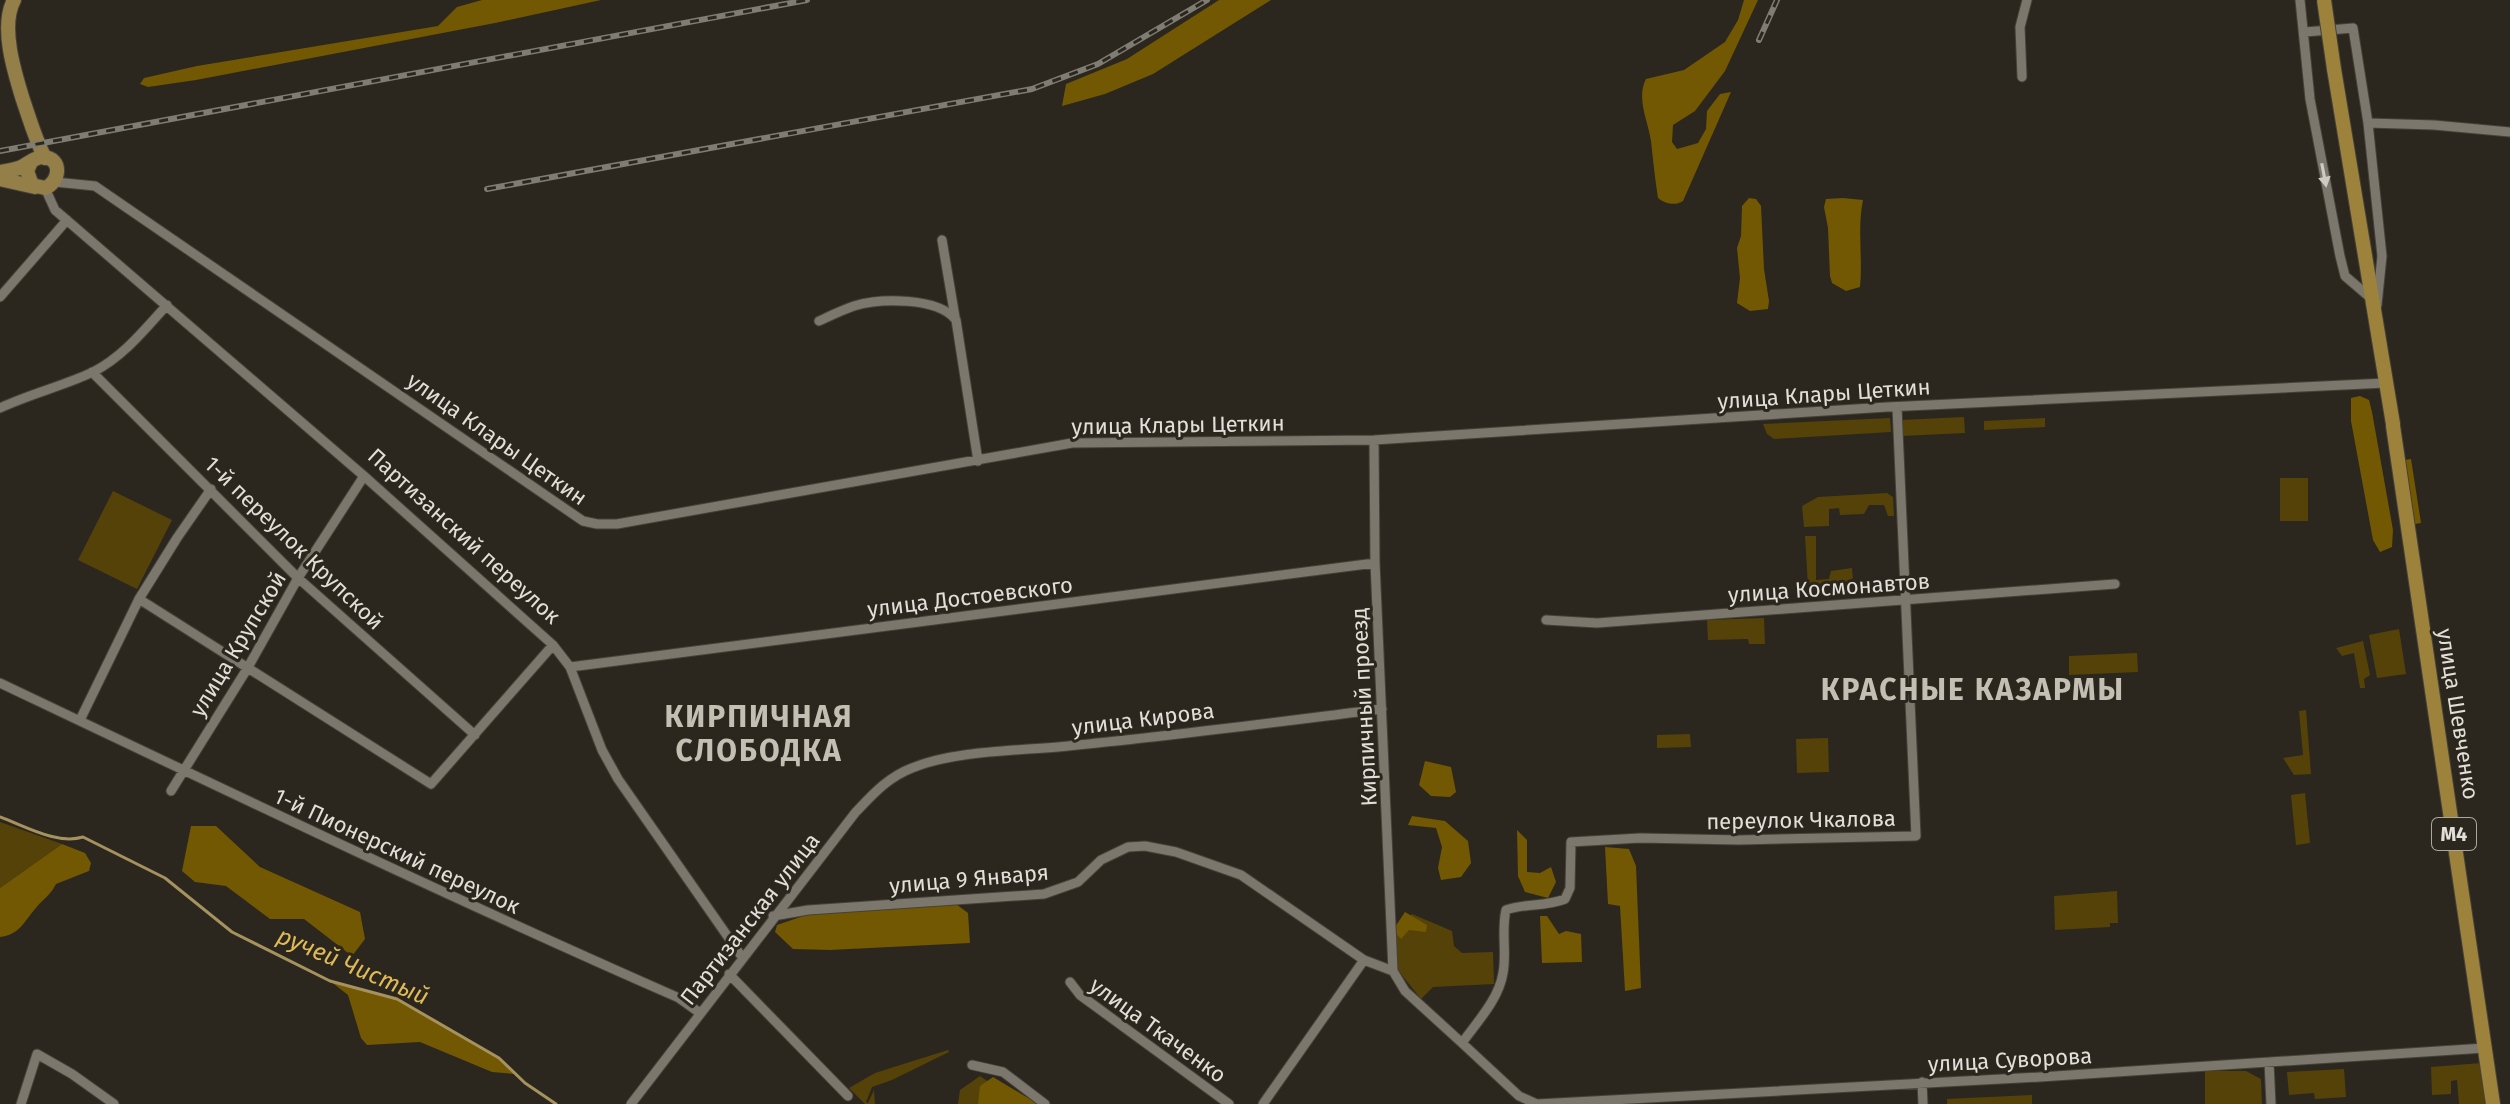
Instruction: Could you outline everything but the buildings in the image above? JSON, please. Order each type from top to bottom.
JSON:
[{"type":"highway","name":"улица Шевченко","points":[[2324,0],[2393,425],[2493,1104]]},
{"type":"main road","name":"Партизанский переулок","points":[[14,0],[7,7],[4,18],[4,43],[36,139],[36,160],[27,176],[49,182],[53,162],[36,160]]},
{"type":"main road","name":"Партизанский переулок","points":[[0,57],[36,160]]},
{"type":"main road","points":[[0,172],[36,160]]},
{"type":"main road","points":[[0,179],[49,182]]},
{"type":"street","points":[[2022,77],[2020,27],[2027,0]]},
{"type":"street","points":[[2300,0],[2310,99],[2345,276],[2373,300]]},
{"type":"street","points":[[2305,32],[2353,28],[2368,123],[2382,256],[2376,317]]},
{"type":"street","points":[[2368,123],[2510,132]]},
{"type":"street","name":"улица Клары Цеткин","points":[[49,182],[95,186],[583,521],[597,524],[617,524],[1097,441],[1374,440],[1897,407],[2386,383]]},
{"type":"street","name":"Партизанский переулок","points":[[49,182],[55,210],[364,476],[553,645],[570,667],[602,750],[618,779],[742,957]]},
{"type":"street","points":[[0,297],[67,220]]},
{"type":"street","points":[[942,240],[978,461]]},
{"type":"street","points":[[819,321],[856,306],[886,302],[939,306],[956,320]]},
{"type":"street","points":[[0,408],[92,372],[127,347],[167,305]]},
{"type":"street","name":"1-й переулок Крупской","points":[[92,372],[298,578],[475,735]]},
{"type":"street","name":"переулок Чкалова","points":[[1462,1043],[1499,988],[1504,971],[1503,924],[1506,910],[1565,899],[1570,888],[1571,842],[1640,838],[1739,840],[1916,836],[1897,407]]},
{"type":"street","name":"Кирпичный проезд","points":[[1374,440],[1375,563],[1393,971]]},
{"type":"street","name":"улица Крупской","points":[[171,791],[247,669],[298,578],[364,476]]},
{"type":"street","points":[[80,720],[132,611],[211,489]]},
{"type":"street","name":"улица Достоевского","points":[[570,667],[1375,563]]},
{"type":"street","name":"улица Космонавтов","points":[[1546,620],[1597,623],[2115,584]]},
{"type":"street","points":[[139,599],[431,784],[553,645]]},
{"type":"street","name":"1-й Пионерский переулок","points":[[0,683],[476,909],[679,998],[700,1013]]},
{"type":"street","name":"улица Кирова","points":[[909,769],[931,761],[991,753],[1382,709]]},
{"type":"street","name":"Партизанская улица","points":[[631,1104],[855,813],[879,788],[909,769]]},
{"type":"street","name":"улица 9 Января","points":[[773,916],[808,910],[1044,894],[1078,882],[1112,853],[1128,847],[1145,846],[1176,852],[1241,875],[1364,960],[1393,971]]},
{"type":"street","points":[[1263,1104],[1364,960]]},
{"type":"street","points":[[1393,971],[1405,991],[1519,1096],[1537,1104]]},
{"type":"street","points":[[729,974],[848,1096]]},
{"type":"street","name":"улица Ткаченко","points":[[1070,982],[1080,995],[1229,1104]]},
{"type":"street","name":"улица Суворова","points":[[1537,1104],[1702,1099],[1922,1082],[2485,1048]]},
{"type":"street","points":[[21,1104],[37,1054],[114,1104]]},
{"type":"street","points":[[2269,1062],[2271,1104]]},
{"type":"street","points":[[972,1065],[1003,1072],[1045,1104]]},
{"type":"street","points":[[1922,1082],[1923,1104]]},
{"type":"shaded area","points":[[482,0],[601,0],[196,80],[148,87],[140,84],[144,78],[197,66],[438,26],[457,7]]},
{"type":"shaded area","points":[[1219,0],[1271,0],[1153,74],[1105,94],[1062,106],[1066,84],[1127,59]]},
{"type":"shaded area","points":[[1744,0],[1758,0],[1725,71],[1695,111],[1673,125],[1672,142],[1677,149],[1698,143],[1706,129],[1707,111],[1720,94],[1731,92],[1683,201],[1673,204],[1664,202],[1658,198],[1651,141],[1642,102],[1643,86],[1646,79],[1684,70],[1725,42],[1738,20]]},
{"type":"shaded area","points":[[1749,198],[1756,199],[1761,206],[1769,301],[1768,309],[1750,311],[1737,303],[1740,278],[1737,248],[1741,236],[1742,206]]},
{"type":"shaded area","points":[[1826,199],[1863,200],[1860,287],[1846,291],[1832,283],[1830,276],[1824,207]]},
{"type":"shaded area","points":[[2360,396],[2369,400],[2372,412],[2393,530],[2392,547],[2380,552],[2373,540],[2351,421],[2351,398]]},
{"type":"shaded area","points":[[1964,417],[1965,433],[1902,436],[1901,420]]},
{"type":"shaded area","points":[[1890,418],[1891,432],[1774,439],[1767,434],[1763,424]]},
{"type":"shaded area","points":[[2045,418],[2045,427],[1984,430],[1984,421]]},
{"type":"shaded area","points":[[2411,459],[2421,523],[2415,524],[2404,460]]},
{"type":"shaded area","points":[[2280,478],[2308,478],[2308,521],[2280,521]]},
{"type":"shaded area","points":[[113,491],[172,520],[137,589],[78,560]]},
{"type":"shaded area","points":[[1887,493],[1893,497],[1894,516],[1888,516],[1884,505],[1869,505],[1864,514],[1840,515],[1839,508],[1829,509],[1829,526],[1804,527],[1802,506],[1818,497]]},
{"type":"shaded area","points":[[1805,536],[1816,536],[1816,580],[1829,579],[1831,571],[1852,568],[1854,594],[1848,594],[1847,584],[1808,586]]},
{"type":"shaded area","points":[[1764,618],[1765,644],[1749,644],[1748,639],[1708,640],[1707,620]]},
{"type":"shaded area","points":[[2399,629],[2406,674],[2377,678],[2369,635]]},
{"type":"shaded area","points":[[2363,641],[2370,675],[2364,679],[2365,688],[2360,688],[2354,653],[2342,656],[2336,648]]},
{"type":"shaded area","points":[[2137,653],[2138,672],[2069,675],[2069,656]]},
{"type":"shaded area","points":[[2306,710],[2311,774],[2294,775],[2283,758],[2303,755],[2299,711]]},
{"type":"shaded area","points":[[1690,734],[1691,747],[1657,748],[1657,735]]},
{"type":"shaded area","points":[[1828,738],[1829,772],[1797,773],[1796,739]]},
{"type":"shaded area","points":[[1425,761],[1451,767],[1456,792],[1450,797],[1431,796],[1419,785]]},
{"type":"shaded area","points":[[2305,793],[2310,843],[2296,845],[2291,795]]},
{"type":"shaded area","points":[[1412,816],[1445,821],[1468,841],[1471,863],[1461,877],[1441,880],[1438,868],[1442,847],[1436,828],[1408,825]]},
{"type":"shaded area","points":[[0,822],[62,844],[0,888]]},
{"type":"shaded area","points":[[191,826],[216,826],[260,867],[360,912],[365,939],[352,956],[304,919],[270,919],[226,886],[195,882],[182,871]]},
{"type":"shaded area","points":[[1517,830],[1527,840],[1527,872],[1540,873],[1551,867],[1556,882],[1548,898],[1525,892],[1518,876]]},
{"type":"shaded area","points":[[62,844],[85,853],[91,863],[89,871],[56,884],[20,927],[12,934],[0,937],[0,888]]},
{"type":"shaded area","points":[[1605,847],[1629,849],[1636,866],[1641,988],[1625,991],[1620,906],[1608,904]]},
{"type":"shaded area","points":[[2117,891],[2118,923],[2110,923],[2110,927],[2055,930],[2054,896]]},
{"type":"shaded area","points":[[956,904],[968,913],[970,943],[793,949],[775,932],[777,925],[812,913]]},
{"type":"shaded area","points":[[1405,912],[1427,925],[1426,932],[1409,930],[1401,939],[1393,930]]},
{"type":"shaded area","points":[[1412,914],[1452,931],[1454,946],[1462,953],[1493,952],[1494,984],[1433,987],[1421,999],[1397,969],[1396,928]]},
{"type":"shaded area","points":[[1540,916],[1547,916],[1559,934],[1566,931],[1581,934],[1582,962],[1542,963]]},
{"type":"shaded area","points":[[330,981],[397,999],[498,1058],[515,1074],[492,1072],[420,1042],[367,1045],[361,1038],[348,995]]},
{"type":"shaded area","points":[[948,1050],[892,1080],[872,1087],[866,1102],[874,1090],[875,1104],[865,1104],[849,1088],[875,1073]]},
{"type":"shaded area","points":[[2481,1063],[2486,1104],[2459,1104],[2457,1080],[2451,1081],[2451,1094],[2432,1095],[2431,1067]]},
{"type":"shaded area","points":[[2344,1069],[2346,1097],[2315,1099],[2314,1093],[2289,1095],[2287,1072]]},
{"type":"shaded area","points":[[2205,1071],[2246,1071],[2261,1079],[2262,1104],[2205,1104]]},
{"type":"shaded area","points":[[980,1076],[1021,1104],[958,1104],[960,1090]]},
{"type":"shaded area","points":[[993,1077],[1038,1104],[978,1104],[980,1086]]},
{"type":"shaded area","points":[[2032,1095],[2032,1104],[1947,1104],[1947,1099]]},
{"type":"waterway","name":"ручей Чистый","points":[[0,817],[52,837],[83,837],[165,878],[232,932],[330,981],[397,999],[499,1058],[525,1083],[556,1104]]},
{"type":"railway","points":[[0,151],[807,0]]},
{"type":"railway","points":[[487,189],[1032,89],[1098,64],[1207,0]]},
{"type":"railway","points":[[1759,40],[1777,0]]},
{"type":"district","name":"КРАСНЫЕ КАЗАРМЫ","points":[[1973,690]]},
{"type":"district","name":"КИРПИЧНАЯ СЛОБОДКА","points":[[759,734]]}]
